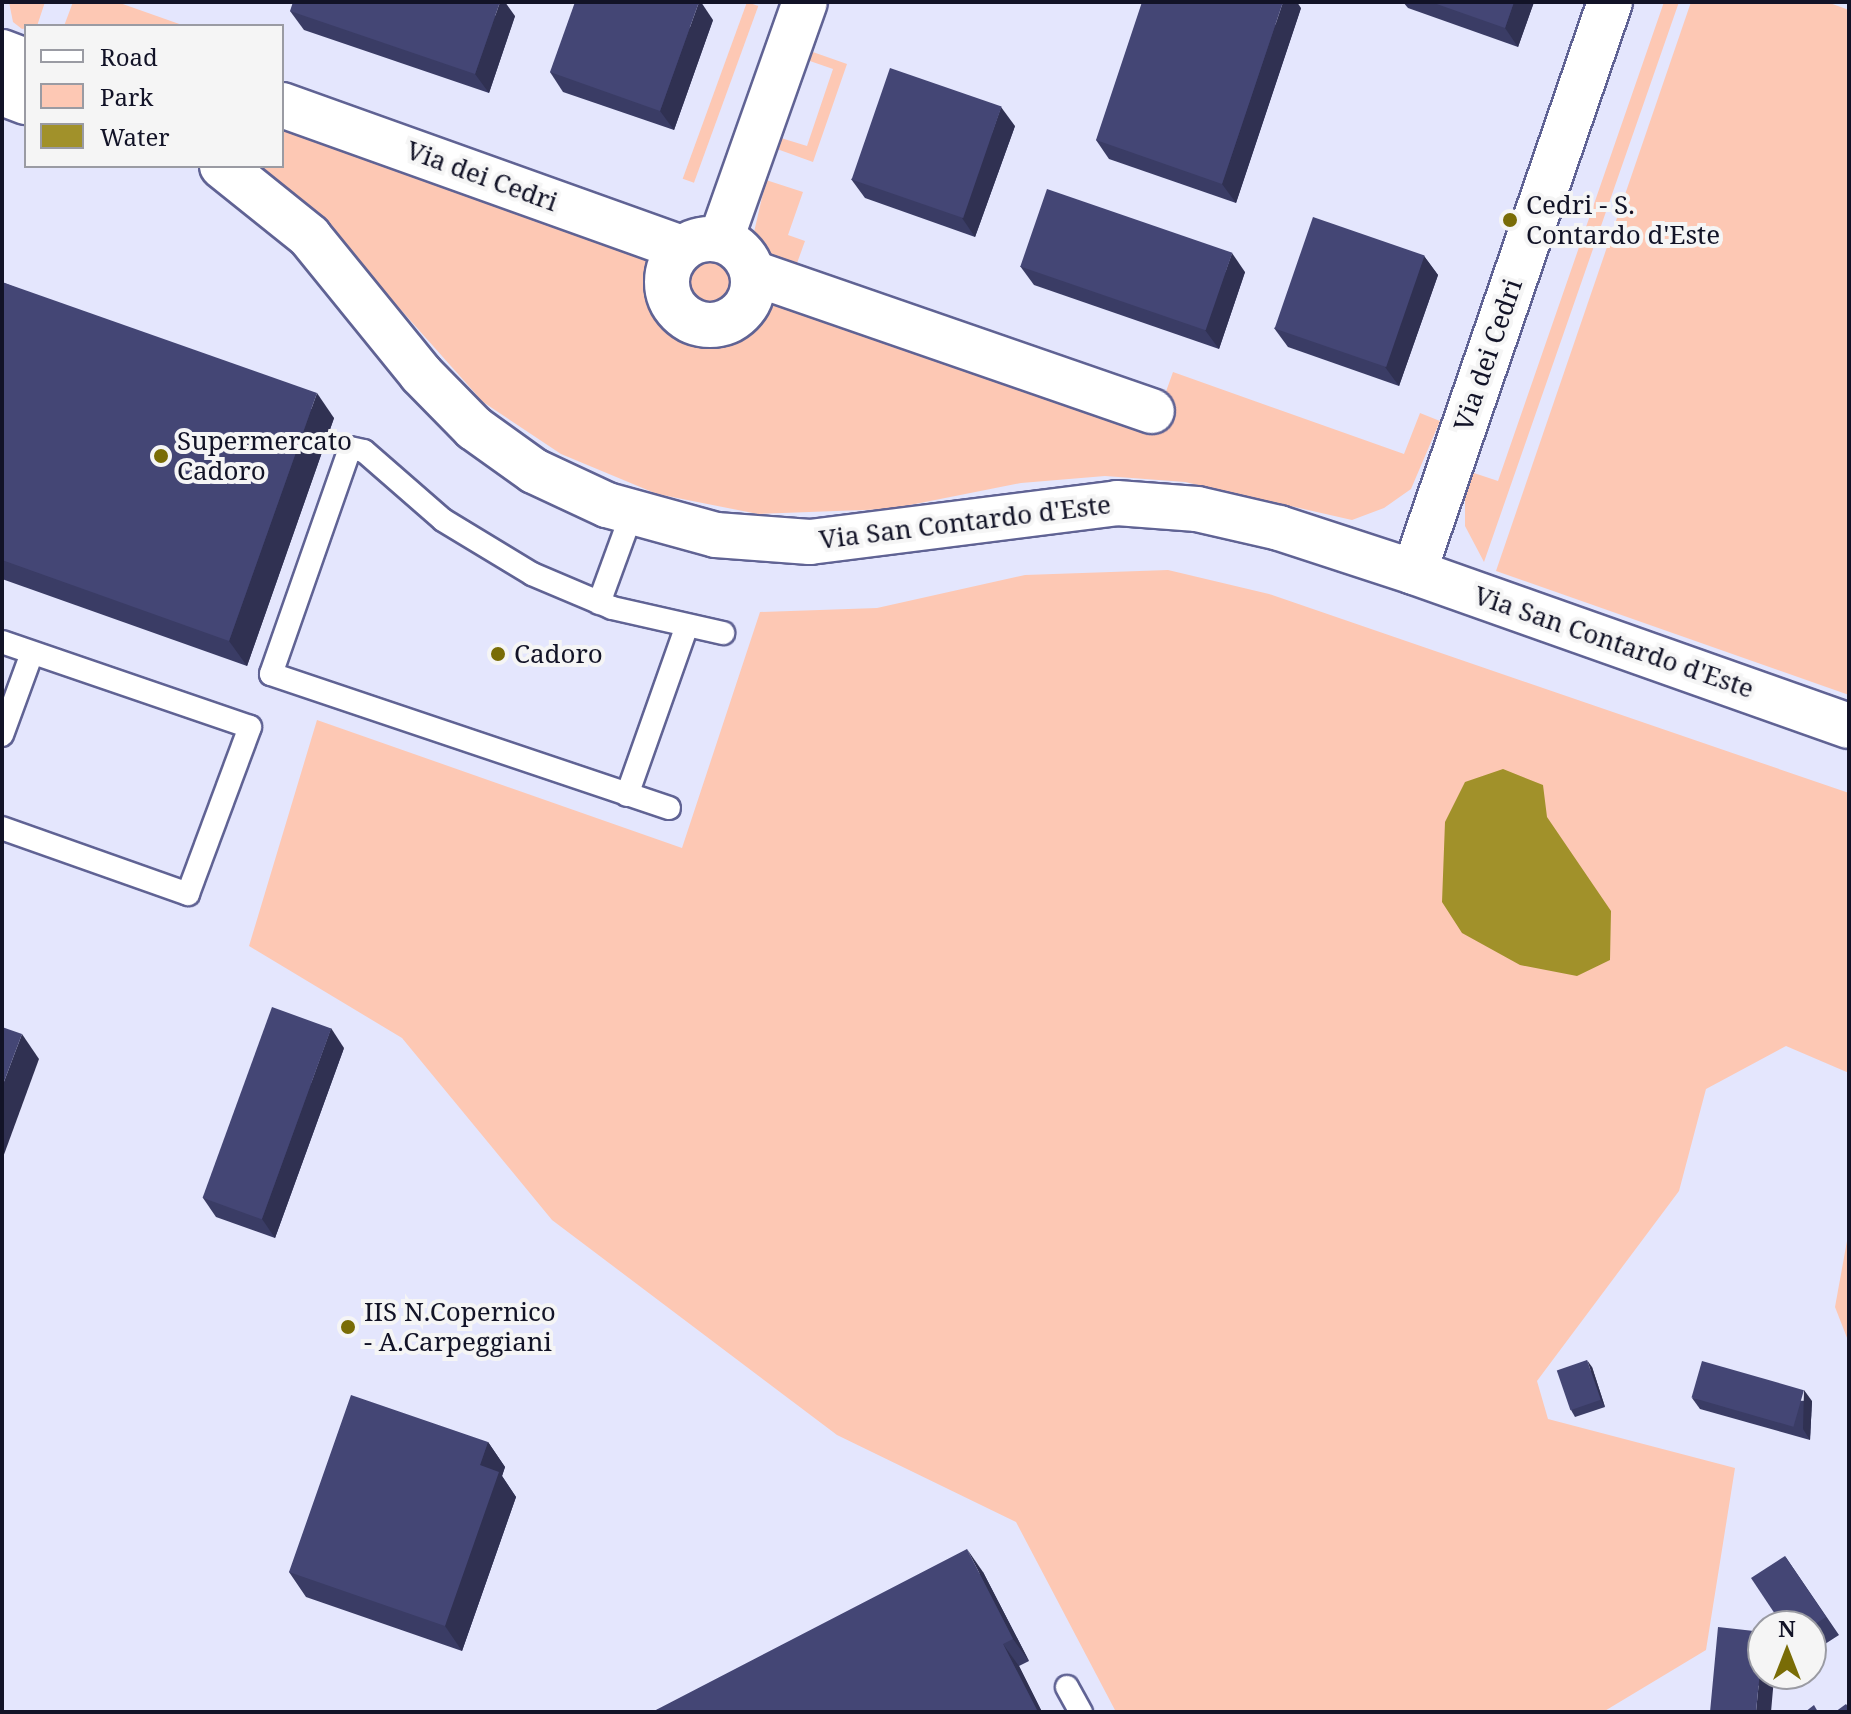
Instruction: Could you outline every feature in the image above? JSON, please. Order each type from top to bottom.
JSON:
[{"type":"street","points":[[805,2],[701,244],[673,260],[667,287],[677,311],[700,325],[725,323],[738,315],[753,294],[753,273],[1152,411]]},
{"type":"street","name":"Via dei Cedri","points":[[1414,572],[1610,2]]},
{"type":"street","points":[[2,52],[24,60]]},
{"type":"street","points":[[2,93],[24,101]]},
{"type":"street","name":"Via dei Cedri","points":[[284,106],[745,256],[753,273]]},
{"type":"street","name":"Via San Contardo d'Este","points":[[224,168],[309,236],[421,374],[474,428],[534,471],[632,513],[716,535],[810,542],[1042,510],[1157,504],[1279,528],[1837,720]]},
{"type":"lane","points":[[669,808],[271,674],[350,448],[364,451],[407,493],[478,543],[599,603],[723,633]]},
{"type":"lane","points":[[599,603],[632,513]]},
{"type":"lane","points":[[627,795],[687,626]]},
{"type":"lane","points":[[2,642],[250,727],[188,894],[2,828]]},
{"type":"lane","points":[[2,735],[32,653]]},
{"type":"lane","points":[[1067,1687],[1081,1712]]},
{"type":"green space","points":[[9,2],[45,2],[38,24],[24,24],[22,29],[13,22]]},
{"type":"green space","points":[[73,2],[117,2],[179,24],[65,24]]},
{"type":"green space","points":[[747,2],[758,6],[694,183],[683,179]]},
{"type":"green space","points":[[1664,2],[1679,2],[1484,562],[1465,526],[1465,470],[1498,481]]},
{"type":"green space","points":[[1691,2],[1827,2],[1849,10],[1849,695],[1496,571]]},
{"type":"green space","points":[[810,51],[847,64],[813,162],[777,149],[781,138],[807,146],[833,69],[807,60]]},
{"type":"green space","points":[[284,119],[647,249],[649,292],[670,323],[706,338],[749,332],[782,295],[1154,425],[1173,372],[1404,454],[1420,413],[1440,421],[1411,489],[1384,508],[1352,520],[1185,482],[1105,476],[1021,483],[890,509],[758,514],[657,494],[561,454],[483,402],[318,217],[257,168],[284,168]]},
{"type":"green space","points":[[766,180],[803,192],[788,235],[805,241],[796,266],[760,251],[752,241]]},
{"type":"green space","points":[[711,256],[730,263],[737,282],[730,301],[711,308],[692,301],[685,282],[692,263]]},
{"type":"green space","points":[[1168,570],[1269,594],[1849,793],[1849,1073],[1786,1046],[1706,1089],[1679,1191],[1537,1381],[1548,1419],[1735,1468],[1706,1650],[1603,1712],[1116,1712],[1016,1522],[837,1435],[552,1220],[402,1038],[249,946],[317,720],[682,848],[760,612],[877,608],[1025,575]]},
{"type":"green space","points":[[1849,1230],[1849,1343],[1835,1307]]},
{"type":"water","points":[[1503,769],[1543,785],[1547,817],[1611,911],[1610,960],[1577,976],[1520,965],[1462,933],[1442,902],[1445,822],[1465,782]]},
{"type":"building","points":[[293,2],[500,2],[475,74],[290,11]]},
{"type":"building","points":[[575,2],[699,2],[660,111],[550,72]]},
{"type":"building","points":[[1142,2],[1283,2],[1222,184],[1096,140]]},
{"type":"building","points":[[1431,2],[1514,2],[1505,28]]},
{"type":"building","points":[[890,68],[1002,106],[963,218],[852,180]]},
{"type":"building","points":[[1047,189],[1232,253],[1206,330],[1020,267]]},
{"type":"building","points":[[1313,217],[1425,255],[1386,367],[1275,329]]},
{"type":"building","name":"Supermercato Cadoro","points":[[2,282],[317,393],[229,641],[2,560]]},
{"type":"building","points":[[272,1007],[331,1029],[262,1219],[203,1198]]},
{"type":"building","points":[[2,1027],[22,1034],[2,1087]]},
{"type":"building","points":[[1587,1360],[1601,1400],[1570,1410],[1557,1370]]},
{"type":"building","points":[[1702,1361],[1804,1390],[1793,1427],[1692,1398]]},
{"type":"building","points":[[351,1395],[488,1442],[480,1465],[499,1472],[445,1626],[289,1572]]},
{"type":"building","points":[[967,1549],[1013,1639],[1003,1644],[1038,1712],[652,1712]]},
{"type":"building","points":[[1785,1556],[1821,1610],[1772,1610],[1751,1578]]},
{"type":"building","points":[[1718,1627],[1747,1630],[1747,1690],[1758,1690],[1756,1712],[1710,1712]]},
{"type":"building","points":[[1846,1704],[1849,1712],[1835,1712]]},
{"type":"building","points":[[1814,1705],[1818,1712],[1805,1712]]},
{"type":"place","name":"Cedri - S. Contardo d'Este","points":[[1510,220]]},
{"type":"place","name":"Supermercato Cadoro","points":[[161,456]]},
{"type":"place","name":"Cadoro","points":[[498,654]]},
{"type":"place","name":"IIS N.Copernico - A.Carpeggiani","points":[[348,1327]]}]
